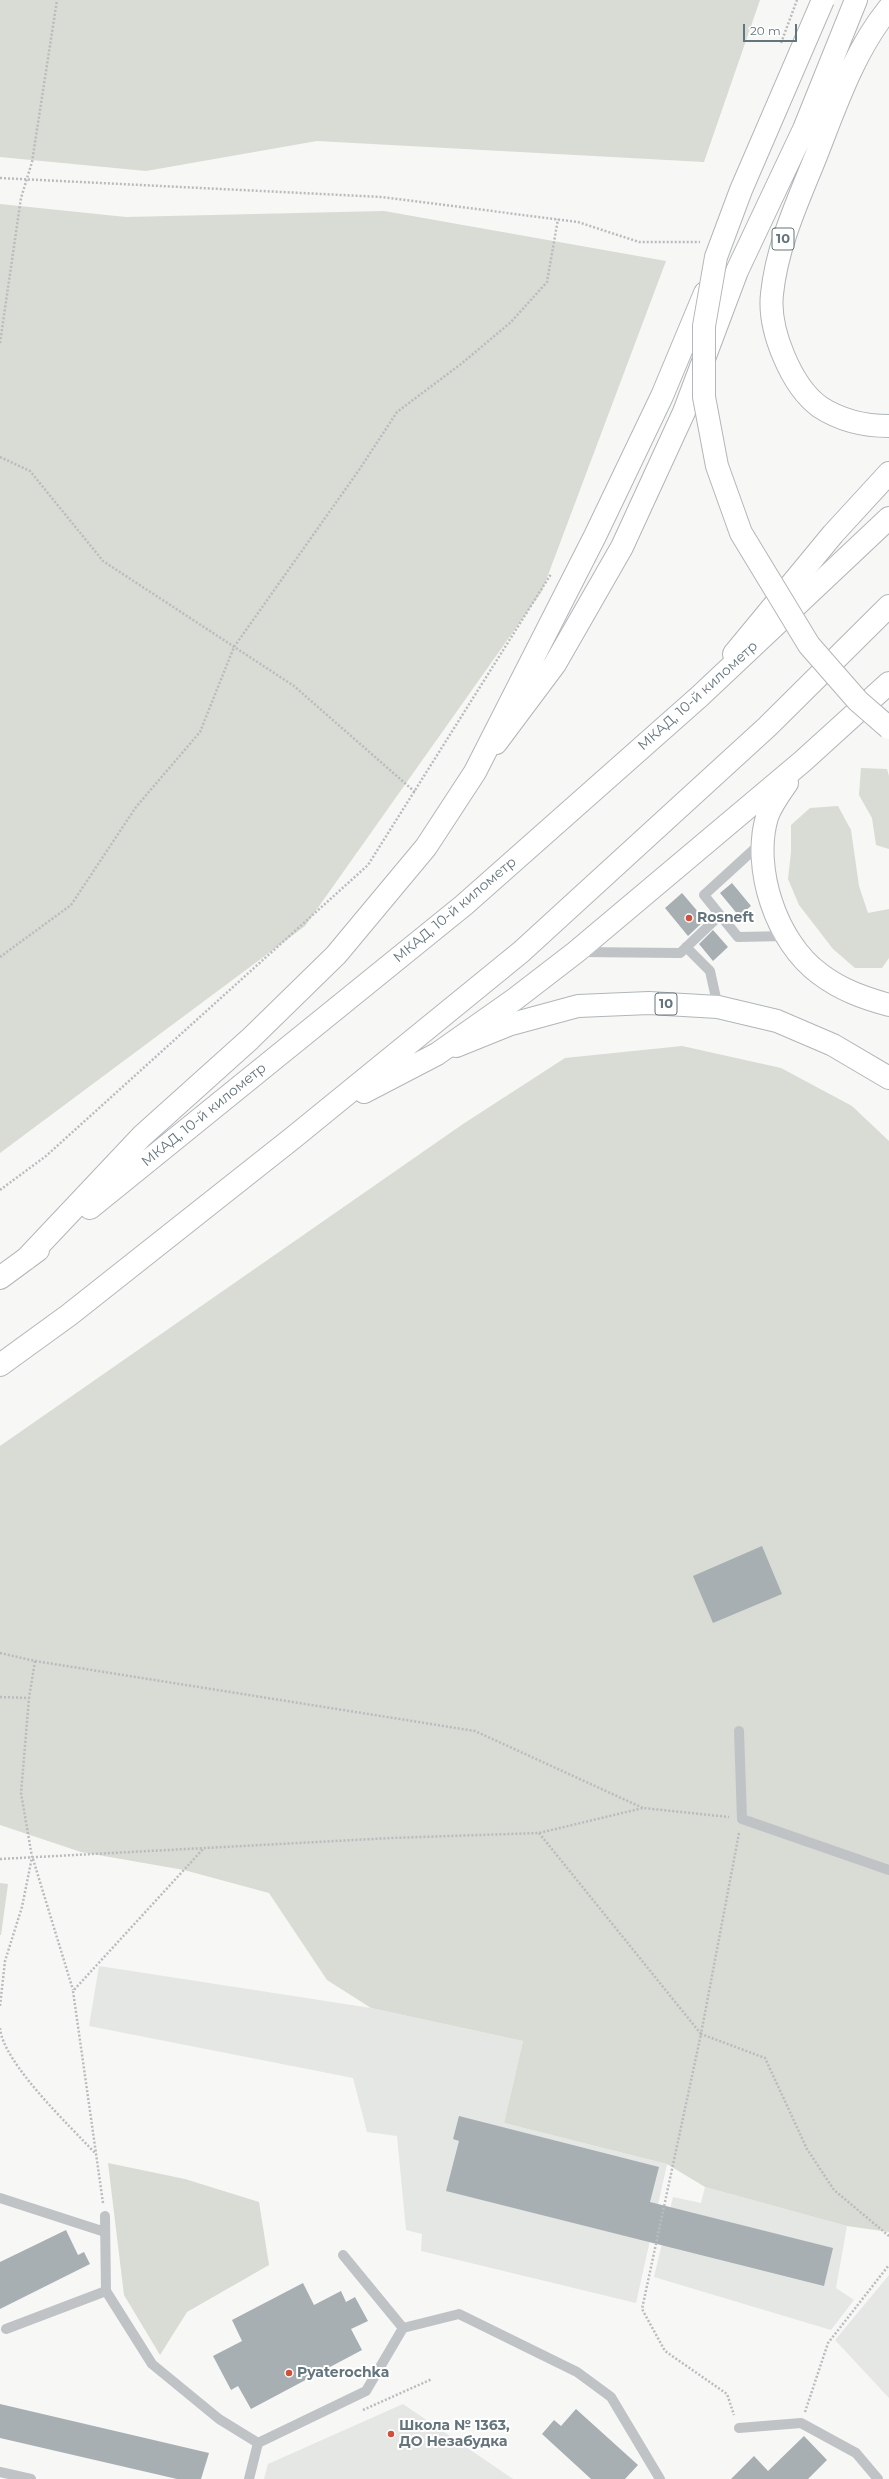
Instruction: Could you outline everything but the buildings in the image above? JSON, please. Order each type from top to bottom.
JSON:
[{"type":"main road","points":[[824,0],[740,190],[716,257],[704,326],[704,397],[717,466],[741,533],[809,645],[858,701],[889,728]]},
{"type":"main road","points":[[475,772],[596,536],[662,396],[824,0]]},
{"type":"main road","points":[[26,1259],[142,1136],[250,1039],[336,954],[426,847],[475,772],[555,664],[622,547],[684,412],[737,271],[804,129],[856,0]]},
{"type":"main road","name":"10","points":[[889,8],[861,50],[842,90],[781,245],[771,295],[776,337],[801,388],[820,406],[845,419],[872,426],[889,426]]},
{"type":"main road","points":[[700,696],[833,534],[889,473]]},
{"type":"main road","name":"МКАД, 10-й километр","points":[[0,1278],[26,1259],[464,905],[700,696],[889,518]]},
{"type":"main road","points":[[0,1365],[69,1315],[294,1137],[521,952],[767,727],[889,606]]},
{"type":"main road","points":[[437,1054],[515,1000],[576,952],[803,761],[889,683]]},
{"type":"main road","points":[[803,761],[779,795],[768,817],[762,866],[772,907],[788,936],[801,955],[819,974],[853,994],[889,1005]]},
{"type":"main road","name":"10","points":[[294,1137],[366,1091],[437,1054],[508,1025],[578,1006],[649,1003],[718,1007],[777,1021],[833,1045],[889,1078]]},
{"type":"lane","points":[[764,840],[704,895],[738,937],[788,936]]},
{"type":"lane","points":[[576,952],[680,953],[720,915]]},
{"type":"lane","points":[[686,947],[710,971],[718,1007]]},
{"type":"lane","points":[[739,1731],[742,1819],[889,1870]]},
{"type":"lane","points":[[0,2198],[105,2232]]},
{"type":"lane","points":[[105,2216],[106,2292],[152,2364],[218,2419],[258,2443]]},
{"type":"lane","points":[[343,2255],[403,2328]]},
{"type":"lane","points":[[6,2329],[106,2292]]},
{"type":"lane","points":[[258,2443],[366,2391],[403,2328],[459,2314],[577,2372],[611,2397],[660,2479]]},
{"type":"lane","points":[[738,2428],[801,2423],[856,2453],[878,2479]]},
{"type":"lane","points":[[249,2479],[258,2443]]},
{"type":"lane","points":[[0,2472],[31,2479]]},
{"type":"path","points":[[0,343],[21,198],[32,162],[57,0]]},
{"type":"path","points":[[780,44],[797,0]]},
{"type":"path","points":[[0,178],[382,197],[578,222],[639,242],[707,242]]},
{"type":"path","points":[[0,958],[71,905],[136,807],[200,732],[234,647],[360,470],[397,412],[461,364],[511,322],[547,282],[558,219]]},
{"type":"path","points":[[0,457],[30,471],[103,561],[294,686],[415,792]]},
{"type":"path","points":[[0,1190],[46,1156],[368,865],[554,570]]},
{"type":"path","points":[[0,1653],[35,1661],[474,1731],[643,1808],[742,1819],[701,2034],[642,2309],[665,2351],[727,2394],[738,2428]]},
{"type":"path","points":[[35,1661],[29,1698],[21,1793],[32,1857],[73,1991],[105,2216]]},
{"type":"path","points":[[0,1697],[29,1698]]},
{"type":"path","points":[[0,1859],[539,1833],[643,1808]]},
{"type":"path","points":[[539,1833],[701,2034],[765,2058],[807,2148],[834,2190],[889,2236]]},
{"type":"path","points":[[73,1991],[204,1848]]},
{"type":"path","points":[[0,2006],[5,1961],[22,1907],[32,1857]]},
{"type":"path","points":[[0,2028],[1,2040],[21,2069],[42,2096],[96,2154]]},
{"type":"path","points":[[801,2423],[828,2343],[889,2265]]},
{"type":"shaded area","points":[[0,0],[760,0],[704,162],[317,141],[146,171],[0,157]]},
{"type":"shaded area","points":[[0,204],[126,217],[384,211],[666,261],[542,591],[305,926],[0,1153]]},
{"type":"shaded area","points":[[861,768],[887,769],[889,776],[889,849],[876,845],[872,818],[859,795]]},
{"type":"shaded area","points":[[838,806],[851,830],[859,886],[868,913],[889,909],[889,958],[882,968],[855,968],[833,949],[799,905],[788,879],[791,852],[791,825],[810,808]]},
{"type":"shaded area","points":[[682,1046],[781,1068],[852,1106],[889,1141],[889,2232],[847,2226],[705,2187],[667,2164],[504,2123],[523,2041],[371,2008],[327,1980],[269,1893],[184,1870],[81,1852],[0,1825],[0,1446],[463,1124],[565,1058]]},
{"type":"shaded area","points":[[0,1883],[8,1884],[1,1935],[0,1935]]},
{"type":"shaded area","points":[[99,1966],[371,2008],[523,2041],[504,2123],[667,2164],[636,2303],[421,2251],[422,2234],[406,2230],[397,2136],[367,2132],[353,2078],[89,2026]]},
{"type":"shaded area","points":[[108,2163],[185,2179],[259,2202],[269,2265],[187,2312],[160,2355],[124,2295]]},
{"type":"shaded area","points":[[705,2187],[847,2226],[836,2288],[854,2300],[831,2330],[654,2277],[673,2197],[701,2203]]},
{"type":"shaded area","points":[[889,2275],[889,2398],[835,2340]]},
{"type":"shaded area","name":"Школа № 1363, ДО Незабудка","points":[[403,2404],[513,2479],[264,2479],[268,2464]]},
{"type":"place","name":"Rosneft","points":[[689,918]]},
{"type":"place","name":"Pyaterochka","points":[[289,2373]]},
{"type":"place","name":"Школа № 1363, ДО Незабудка","points":[[391,2434]]}]
